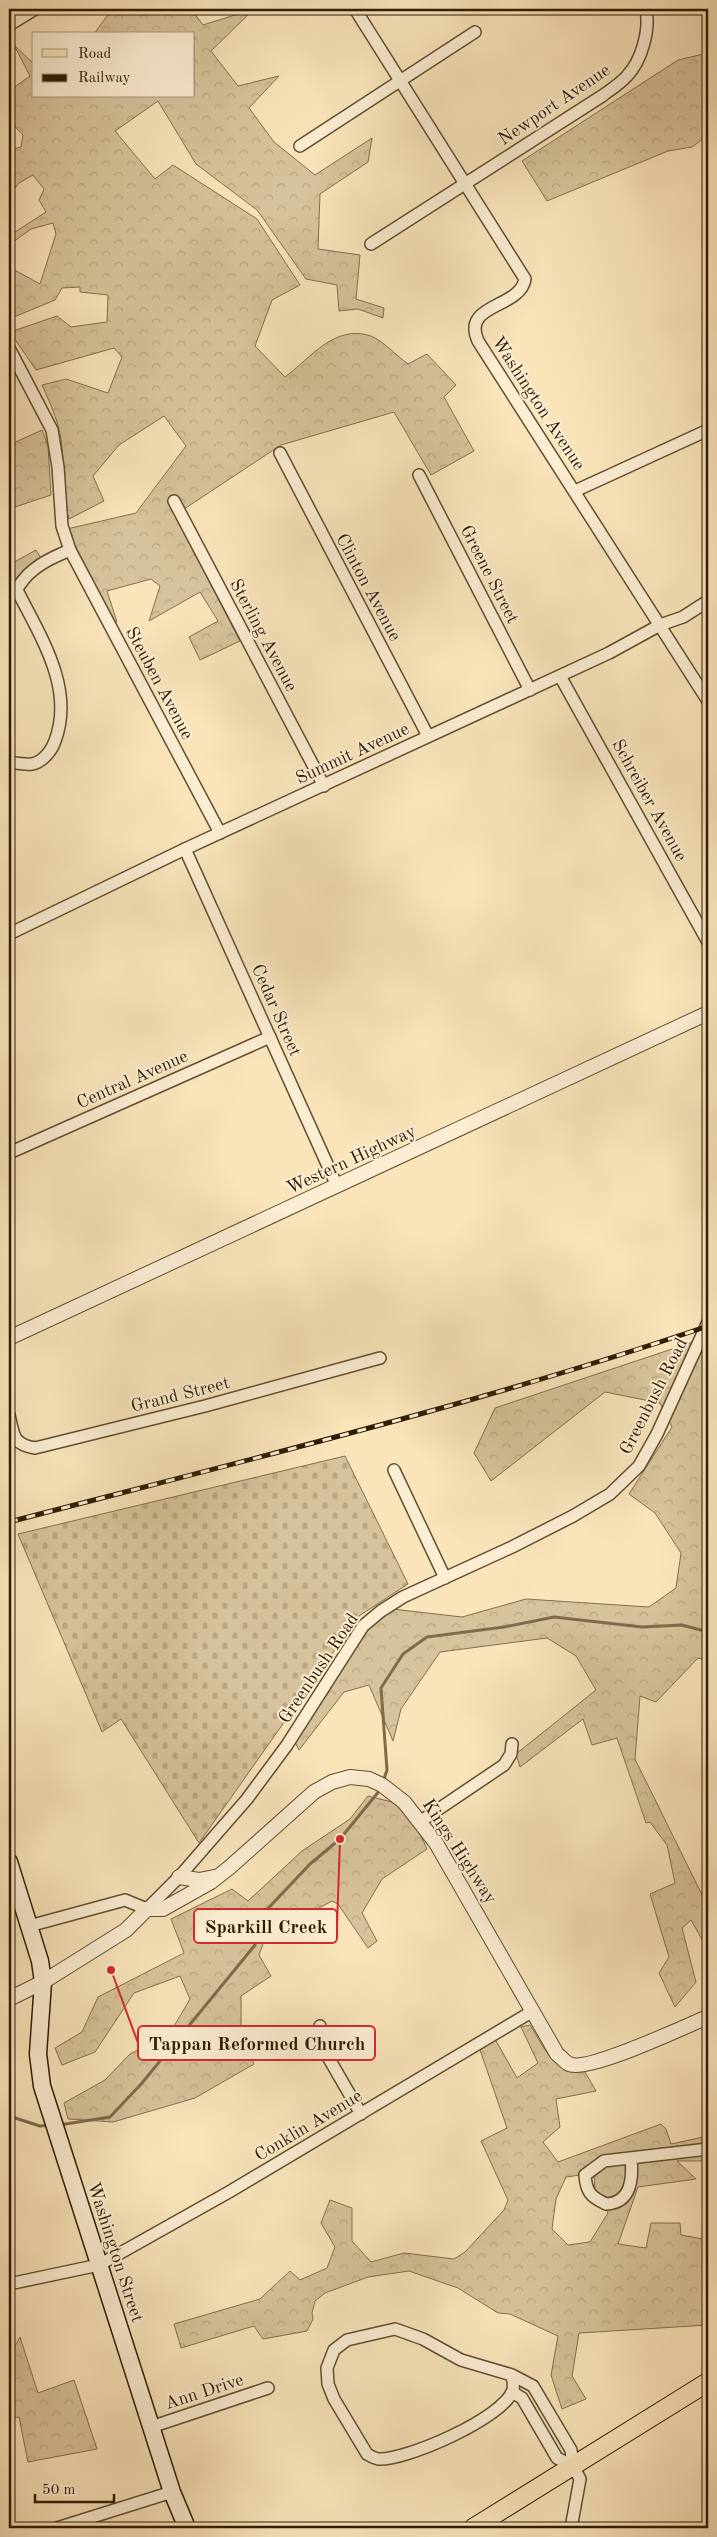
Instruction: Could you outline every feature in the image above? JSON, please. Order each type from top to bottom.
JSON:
[{"type":"main road","name":"Washington Street","points":[[9,1862],[40,1961],[43,1982],[38,2054],[42,2086],[172,2492],[187,2528]]},
{"type":"main road","points":[[473,2528],[708,2382]]},
{"type":"street","points":[[9,25],[35,9]]},
{"type":"street","name":"Washington Avenue","points":[[355,9],[525,278],[524,287],[517,294],[483,313],[475,320],[473,330],[708,701]]},
{"type":"street","name":"Newport Avenue","points":[[370,244],[602,96],[627,76],[640,54],[649,22],[646,9]]},
{"type":"street","points":[[300,146],[475,32]]},
{"type":"street","name":"Steuben Avenue","points":[[9,348],[52,430],[58,467],[62,526],[70,550],[220,833]]},
{"type":"street","points":[[575,491],[708,430]]},
{"type":"street","name":"Clinton Avenue","points":[[280,453],[428,736]]},
{"type":"street","name":"Greene Street","points":[[419,475],[530,690]]},
{"type":"street","name":"Sterling Avenue","points":[[174,501],[324,786]]},
{"type":"street","points":[[9,762],[33,764],[52,751],[58,733],[62,710],[60,685],[45,645],[13,592],[30,572],[70,550]]},
{"type":"street","name":"Summit Avenue","points":[[9,934],[185,849],[560,676],[660,625],[683,617],[708,600]]},
{"type":"street","name":"Schreiber Avenue","points":[[560,676],[708,942]]},
{"type":"street","name":"Cedar Street","points":[[185,849],[337,1186]]},
{"type":"street","name":"Western Highway","points":[[9,1338],[708,1013]]},
{"type":"street","name":"Central Avenue","points":[[9,1153],[270,1037]]},
{"type":"street","name":"Greenbush Road","points":[[147,1909],[179,1877],[248,1799],[286,1746],[363,1626],[403,1596],[445,1578],[573,1516],[610,1494],[639,1466],[658,1434],[708,1322]]},
{"type":"street","name":"Grand Street","points":[[9,1415],[16,1439],[21,1446],[35,1448],[205,1406],[380,1358]]},
{"type":"street","points":[[394,1470],[445,1578]]},
{"type":"street","points":[[421,1821],[504,1765],[511,1754],[512,1744]]},
{"type":"street","name":"Kings Highway","points":[[147,1909],[163,1909],[219,1876],[314,1792],[332,1782],[350,1778],[369,1779],[382,1785],[404,1802],[421,1821],[450,1865],[558,2054],[570,2065],[588,2065],[601,2061],[708,2017]]},
{"type":"street","points":[[179,1877],[199,1880],[219,1876]]},
{"type":"street","points":[[9,1998],[43,1982],[133,1926],[147,1909],[125,1900],[29,1926]]},
{"type":"street","name":"Conklin Avenue","points":[[9,2284],[99,2265],[361,2114],[533,2011]]},
{"type":"street","points":[[320,2026],[324,2050],[361,2114]]},
{"type":"street","points":[[631,2158],[632,2176],[629,2191],[620,2200],[606,2204],[593,2198],[586,2188],[585,2175],[604,2161],[708,2149]]},
{"type":"street","points":[[512,2375],[514,2384],[512,2392],[498,2409],[466,2429],[430,2446],[377,2459],[367,2454],[334,2399],[328,2384],[326,2368],[334,2350],[347,2340],[395,2329],[423,2339],[461,2360],[512,2375],[533,2386],[571,2450],[573,2466],[580,2479],[571,2528]]},
{"type":"street","name":"Ann Drive","points":[[151,2427],[268,2388]]},
{"type":"street","points":[[512,2392],[522,2398],[557,2458],[573,2466]]},
{"type":"street","points":[[57,2528],[172,2492]]},
{"type":"green space","points":[[112,9],[191,9],[203,25],[254,9],[211,51],[238,86],[279,76],[249,108],[274,142],[315,175],[372,138],[368,162],[320,194],[318,249],[360,255],[356,299],[384,308],[383,318],[358,309],[339,311],[337,285],[306,279],[257,210],[196,164],[158,101],[115,131],[155,179],[173,165],[257,219],[300,285],[272,300],[255,346],[285,377],[324,345],[346,335],[358,334],[376,338],[408,364],[427,354],[456,385],[444,397],[474,451],[431,475],[394,412],[281,445],[175,515],[240,641],[200,660],[189,637],[218,621],[200,592],[149,621],[160,586],[151,579],[107,591],[117,622],[113,622],[67,529],[136,513],[186,446],[164,416],[119,445],[93,476],[104,501],[69,519],[65,501],[61,439],[55,415],[42,385],[66,379],[108,393],[122,357],[114,348],[36,370],[10,332],[57,316],[71,327],[107,322],[108,295],[80,292],[80,287],[62,288],[55,300],[9,319],[9,267],[40,284],[56,234],[53,223],[31,229],[9,245],[9,236],[46,212],[39,200],[44,189],[33,175],[19,183],[9,196],[9,150],[21,147],[23,135],[9,120],[9,91],[30,76],[14,45],[32,62],[32,98],[195,98],[195,32],[95,32]]},
{"type":"green space","points":[[708,53],[708,135],[692,147],[668,151],[547,201],[522,161],[678,60]]},
{"type":"green space","points":[[42,430],[48,446],[51,495],[9,509],[9,479],[12,474],[9,463],[9,445]]},
{"type":"green space","points":[[36,550],[41,558],[9,588],[9,565]]},
{"type":"green space","points":[[708,1337],[708,1661],[698,1658],[656,1702],[640,1696],[635,1759],[708,1907],[708,1950],[691,1920],[682,1928],[696,1982],[675,2007],[659,1973],[669,1957],[650,1894],[675,1883],[667,1845],[650,1822],[646,1823],[617,1738],[592,1745],[583,1719],[520,1767],[516,1754],[596,1690],[576,1656],[547,1638],[440,1652],[401,1709],[393,1741],[369,1685],[344,1692],[299,1750],[294,1740],[365,1632],[392,1609],[462,1617],[526,1599],[649,1607],[676,1588],[681,1553],[655,1513],[629,1494],[672,1427],[660,1403],[605,1392],[491,1481],[474,1453],[495,1408]]},
{"type":"green space","points":[[345,1456],[408,1584],[359,1616],[199,1843],[121,1719],[102,1732],[18,1534]]},
{"type":"green space","points":[[368,1796],[396,1803],[417,1827],[427,1849],[382,1879],[362,1913],[377,1941],[368,1948],[338,1904],[332,1901],[266,1936],[259,1955],[271,1976],[241,1996],[241,2035],[254,2064],[195,2098],[113,2122],[68,2119],[64,2103],[105,2080],[130,2054],[170,2033],[190,1999],[180,1976],[134,1993],[95,2052],[62,2065],[55,2048],[82,2032],[98,1997],[184,1953],[171,1919],[232,1889],[248,1901],[302,1851],[350,1819]]},
{"type":"green space","points":[[530,2025],[546,2051],[557,2064],[574,2071],[585,2072],[596,2091],[556,2099],[560,2127],[543,2142],[558,2162],[661,2124],[666,2129],[671,2144],[708,2136],[708,2161],[677,2161],[696,2179],[638,2187],[618,2244],[646,2248],[651,2223],[680,2223],[681,2235],[708,2240],[708,2325],[579,2333],[572,2376],[586,2399],[562,2409],[551,2375],[558,2336],[510,2314],[498,2313],[458,2288],[409,2271],[368,2277],[325,2293],[315,2301],[312,2313],[313,2319],[307,2331],[263,2339],[254,2326],[181,2348],[174,2324],[260,2299],[290,2271],[300,2280],[327,2268],[335,2247],[321,2223],[330,2200],[352,2208],[352,2241],[371,2262],[404,2253],[454,2259],[465,2252],[504,2210],[508,2200],[481,2141],[507,2128],[480,2050],[495,2039],[517,2078],[538,2063],[521,2027]],"holes":[[[594,2173],[595,2190],[608,2213],[590,2242],[568,2245],[552,2229],[556,2199],[566,2177]]]},
{"type":"green space","points":[[20,2337],[38,2393],[74,2380],[97,2449],[28,2462],[19,2417],[9,2419],[9,2357]]},
{"type":"waterway","points":[[383,1782],[387,1770],[381,1688],[403,1654],[427,1637],[504,1627],[554,1617],[642,1627],[682,1625],[708,1632]]},
{"type":"waterway","points":[[59,2125],[110,2117],[142,2083],[255,1945],[258,1919],[310,1864],[340,1839],[380,1790]]},
{"type":"waterway","points":[[9,2116],[40,2126],[50,2125]]},
{"type":"railway","points":[[9,1522],[273,1454],[448,1406],[535,1381],[708,1326]]},
{"type":"place","name":"Sparkill Creek","points":[[340,1839]]},
{"type":"place","name":"Tappan Reformed Church","points":[[111,1970]]}]
